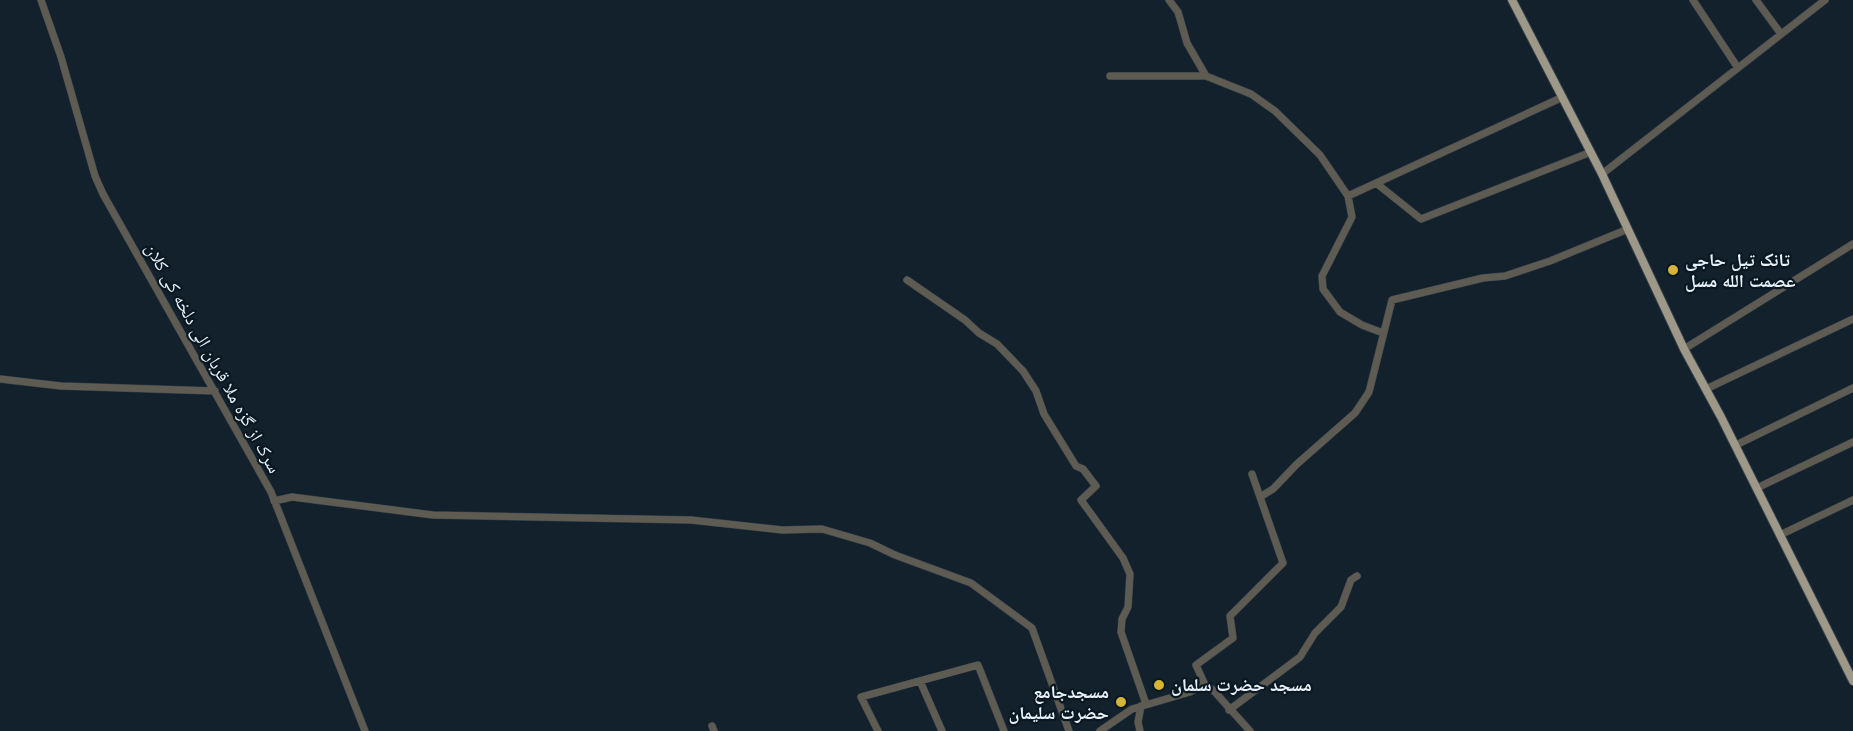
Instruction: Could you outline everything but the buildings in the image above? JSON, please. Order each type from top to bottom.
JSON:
[{"type":"main road","points":[[1512,0],[1591,152],[1684,349],[1736,445],[1853,681]]},
{"type":"street","name":"سرک از گزه ملا قربان الی دلخه کی کلان","points":[[41,0],[61,57],[95,176],[274,501],[365,731]]},
{"type":"street","points":[[1169,0],[1178,12],[1186,43],[1206,76]]},
{"type":"street","points":[[1693,0],[1738,68]]},
{"type":"street","points":[[1756,0],[1781,34]]},
{"type":"street","points":[[1602,174],[1825,0]]},
{"type":"street","points":[[1110,76],[1206,76],[1251,94],[1275,111],[1320,155],[1348,196],[1352,217],[1322,276],[1323,289],[1340,312],[1362,325],[1383,333]]},
{"type":"street","points":[[1348,196],[1563,97]]},
{"type":"street","points":[[1376,183],[1421,219],[1591,152]]},
{"type":"street","points":[[1260,497],[1273,489],[1297,464],[1354,413],[1369,392],[1392,300],[1482,278],[1505,276],[1550,261],[1628,229]]},
{"type":"street","points":[[1684,349],[1853,244]]},
{"type":"street","points":[[907,280],[997,344],[1023,371],[1036,391],[1044,414],[1076,466],[1083,469],[1096,486],[1081,500],[1124,558],[1130,574],[1128,607],[1122,619],[1121,632],[1143,705],[1138,722],[1140,731]]},
{"type":"street","points":[[1706,389],[1853,319]]},
{"type":"street","points":[[0,379],[62,387],[215,391]]},
{"type":"street","points":[[1736,445],[1853,388]]},
{"type":"street","points":[[1757,488],[1853,442]]},
{"type":"street","points":[[1250,731],[1213,690],[1205,685],[1197,665],[1233,638],[1230,616],[1283,563],[1252,474]]},
{"type":"street","points":[[274,501],[292,496],[433,515],[691,520],[782,530],[822,529],[870,543],[895,555],[971,583],[1032,628],[1069,731]]},
{"type":"street","points":[[1780,535],[1853,500]]},
{"type":"street","points":[[1229,710],[1300,657],[1315,633],[1341,607],[1351,580],[1357,576]]},
{"type":"street","points":[[878,731],[861,697],[978,665],[1004,731]]},
{"type":"street","points":[[920,681],[942,731]]},
{"type":"street","points":[[1100,731],[1132,709],[1190,692],[1205,685]]},
{"type":"place","name":"تانک تیل حاجی عصمت الله مسل","points":[[1673,270]]},
{"type":"place","name":"مسجد حضرت سلمان","points":[[1159,685]]},
{"type":"place","name":"مسجدجامع حضرت سلیمان","points":[[1121,702]]}]
